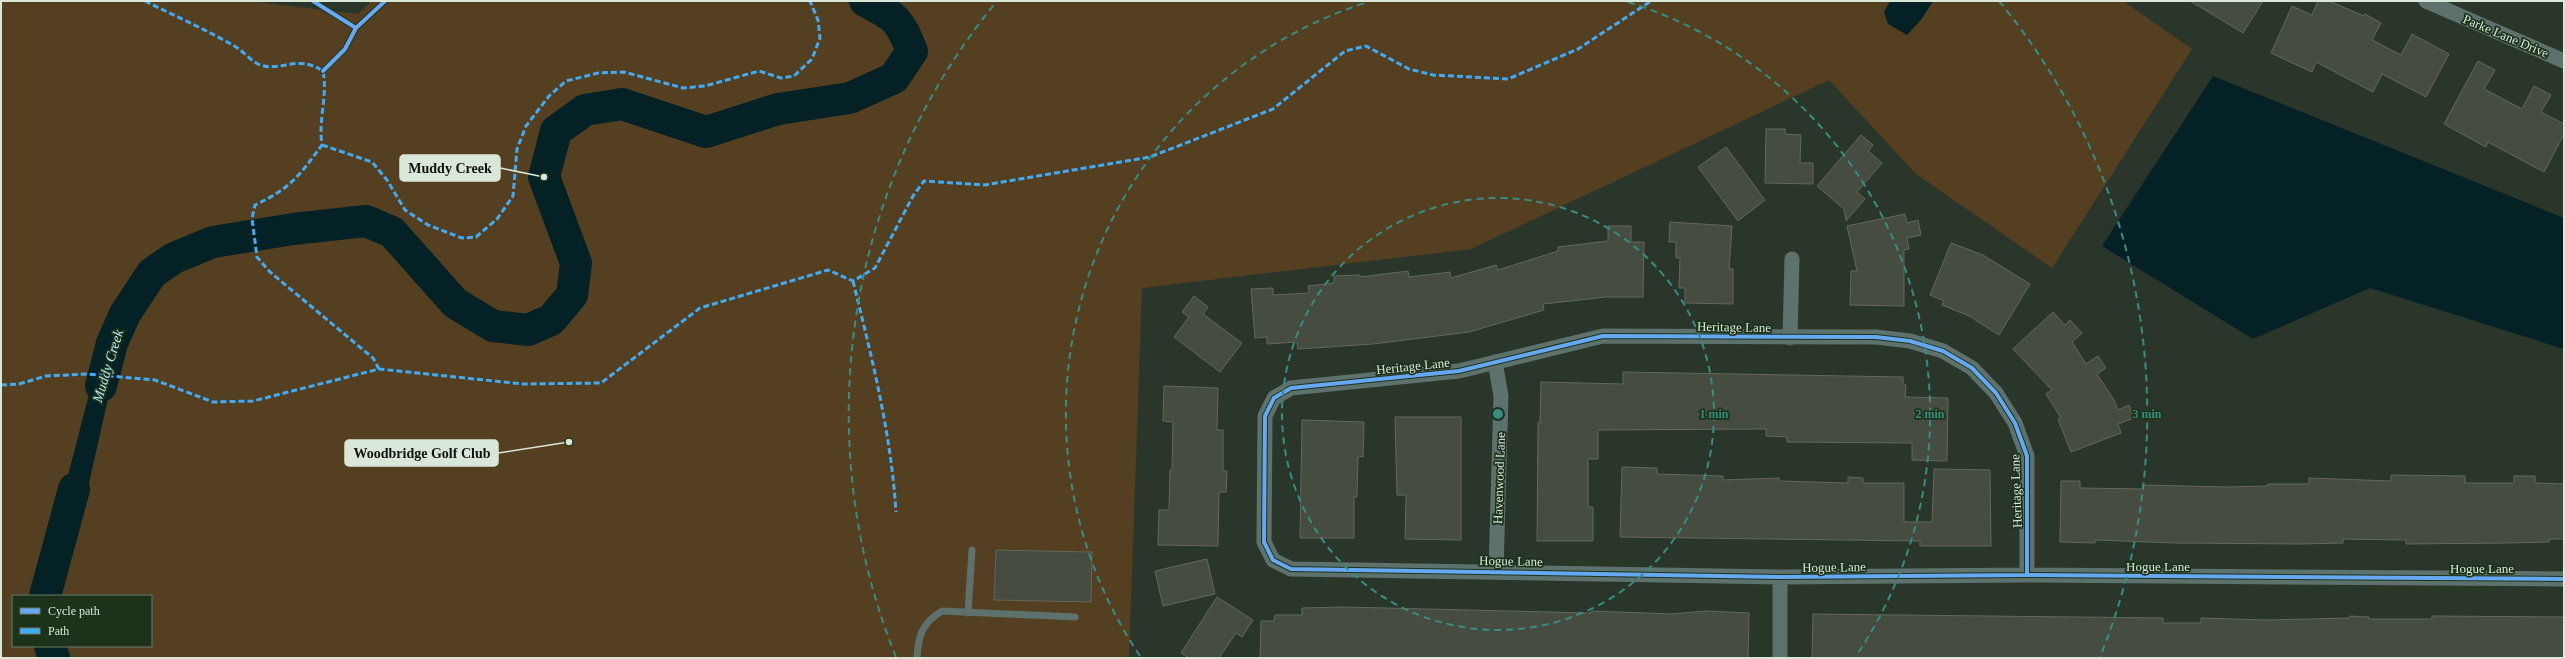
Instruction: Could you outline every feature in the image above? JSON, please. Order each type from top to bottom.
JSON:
[{"type":"street","name":"Parke Lane Drive","points":[[2426,1],[2564,61]]},
{"type":"street","points":[[1790,338],[1792,259]]},
{"type":"street","name":"Heritage Lane","points":[[1274,398],[1291,388],[1459,371],[1603,336],[1790,338],[1876,337],[1910,341],[1943,351],[1972,368],[1996,393],[2015,423],[2027,456],[2027,575]]},
{"type":"street","name":"Havenwood Lane","points":[[1496,362],[1501,396],[1496,571]]},
{"type":"street","name":"Hogue Lane","points":[[1274,398],[1265,416],[1264,542],[1273,560],[1281,566],[1300,570],[1496,571],[1780,577],[2027,575],[2564,579]]},
{"type":"street","points":[[1780,577],[1780,658]]},
{"type":"lane","points":[[968,612],[972,550]]},
{"type":"lane","points":[[917,658],[918,641],[928,620],[942,611],[1075,617]]},
{"type":"shaded area","points":[[1,1],[247,1],[358,14],[371,1],[2123,1],[2192,49],[2052,268],[1916,174],[1829,80],[1471,249],[1142,288],[1129,658],[1,658]]},
{"type":"water","points":[[846,1],[893,1],[911,20],[922,44],[912,51],[897,51],[881,16],[860,9]]},
{"type":"water","points":[[1890,1],[1933,1],[1921,20],[1907,35],[1888,24],[1884,12]]},
{"type":"water","points":[[2213,76],[2564,218],[2564,349],[2370,288],[2253,339],[2102,246]]},
{"type":"water","points":[[103,340],[119,344],[116,363],[81,519],[68,535],[59,529],[57,518]]},
{"type":"building","points":[[2190,1],[2263,1],[2243,33]]},
{"type":"building","points":[[2318,1],[2329,1],[2364,16],[2365,14],[2381,23],[2372,40],[2401,55],[2412,34],[2449,54],[2426,97],[2382,74],[2373,92],[2316,62],[2312,72],[2271,53],[2292,6],[2312,15]]},
{"type":"building","points":[[2478,61],[2495,70],[2484,89],[2522,109],[2534,86],[2551,95],[2541,112],[2564,124],[2564,134],[2544,172],[2488,142],[2486,147],[2444,124]]},
{"type":"building","points":[[1766,129],[1785,129],[1785,134],[1801,135],[1800,163],[1813,163],[1813,184],[1765,183]]},
{"type":"building","points":[[1861,135],[1873,145],[1868,151],[1882,163],[1857,192],[1865,199],[1846,221],[1844,209],[1817,186]]},
{"type":"building","points":[[1726,147],[1765,200],[1738,221],[1698,167]]},
{"type":"building","points":[[1905,214],[1907,223],[1918,220],[1921,235],[1907,238],[1909,249],[1904,250],[1904,306],[1850,305],[1851,271],[1857,271],[1847,226]]},
{"type":"building","points":[[1670,222],[1732,226],[1729,269],[1733,269],[1733,304],[1685,303],[1685,288],[1679,288],[1680,258],[1676,258],[1676,242],[1669,242]]},
{"type":"building","points":[[1608,226],[1631,226],[1631,242],[1644,242],[1643,297],[1606,297],[1543,304],[1544,310],[1469,332],[1373,344],[1298,349],[1297,342],[1267,344],[1267,337],[1255,338],[1251,289],[1273,288],[1273,295],[1309,293],[1308,286],[1334,283],[1334,276],[1360,275],[1360,277],[1408,271],[1409,277],[1450,272],[1451,278],[1496,265],[1498,270],[1558,251],[1558,247],[1608,241]]},
{"type":"building","points":[[1951,243],[1983,255],[2030,284],[1999,335],[1969,316],[1942,305],[1944,301],[1930,295]]},
{"type":"building","points":[[1194,296],[1208,307],[1203,314],[1242,343],[1220,372],[1174,337],[1189,317],[1182,312]]},
{"type":"building","points":[[2053,312],[2065,325],[2070,320],[2082,333],[2072,342],[2086,364],[2098,356],[2106,368],[2097,374],[2114,400],[2118,410],[2129,405],[2134,418],[2118,424],[2121,433],[2071,452],[2058,419],[2061,418],[2046,394],[2052,390],[2013,349]]},
{"type":"building","points":[[1623,372],[1903,377],[1903,384],[1906,385],[1905,397],[1948,398],[1947,461],[1912,460],[1912,443],[1787,442],[1787,437],[1766,436],[1766,429],[1598,430],[1598,459],[1588,459],[1588,507],[1593,507],[1593,541],[1537,541],[1538,423],[1540,423],[1541,382],[1623,384]]},
{"type":"building","points":[[1164,386],[1218,388],[1217,430],[1223,430],[1223,471],[1227,471],[1226,492],[1219,492],[1218,546],[1158,545],[1159,510],[1169,510],[1170,470],[1172,470],[1173,422],[1163,421]]},
{"type":"building","points":[[1395,417],[1461,417],[1461,540],[1405,539],[1406,495],[1397,495]]},
{"type":"building","points":[[1302,420],[1364,422],[1363,457],[1358,456],[1357,497],[1354,497],[1354,538],[1300,538]]},
{"type":"building","points":[[1622,467],[1657,468],[1657,474],[1723,476],[1723,480],[1779,478],[1779,481],[1848,483],[1848,477],[1863,478],[1863,483],[1904,483],[1904,522],[1932,522],[1934,469],[1990,470],[1991,546],[1920,546],[1920,541],[1620,537]]},
{"type":"building","points":[[2391,475],[2465,476],[2465,483],[2514,483],[2514,476],[2535,476],[2535,483],[2564,484],[2564,539],[2549,539],[2549,542],[2406,544],[2406,540],[2343,539],[2343,543],[2301,544],[2177,543],[2095,540],[2095,543],[2060,542],[2061,481],[2080,481],[2080,488],[2143,489],[2143,485],[2226,487],[2268,486],[2268,484],[2309,484],[2309,478],[2391,481]]},
{"type":"building","points":[[996,550],[1092,552],[1091,602],[994,600]]},
{"type":"building","points":[[1207,559],[1215,594],[1163,606],[1155,571]]},
{"type":"building","points":[[1217,597],[1253,620],[1242,637],[1236,633],[1219,658],[1189,658],[1181,653]]},
{"type":"building","points":[[1343,607],[1591,613],[1591,611],[1672,614],[1706,611],[1749,613],[1748,658],[1260,658],[1261,621],[1274,621],[1275,615],[1302,615],[1302,608]]},
{"type":"building","points":[[1813,614],[2163,618],[2163,623],[2201,623],[2201,618],[2267,620],[2350,618],[2350,616],[2369,617],[2369,619],[2432,619],[2432,616],[2564,617],[2564,658],[1812,658]]},
{"type":"waterway","name":"Muddy Creek","points":[[101,386],[112,343],[125,314],[152,273],[174,258],[213,242],[293,229],[366,221],[392,232],[455,303],[493,326],[528,330],[551,320],[572,295],[576,263],[544,177],[556,131],[585,110],[622,104],[706,132],[778,109],[850,98],[894,78],[912,51],[900,25],[890,15],[865,1]]},
{"type":"waterway","name":"Muddy Creek","points":[[45,595],[74,489]]},
{"type":"waterway","name":"Muddy Creek","points":[[50,647],[54,658]]},
{"type":"marked path","points":[[145,1],[225,41],[239,49],[258,64],[274,67],[304,64],[313,66],[323,71],[324,89],[321,126],[322,145],[307,165],[286,187],[255,205],[252,218],[257,257],[270,272],[373,358],[379,369]]},
{"type":"marked path","points":[[322,145],[372,162],[387,180],[405,210],[428,225],[462,238],[476,237],[497,219],[513,196],[517,149],[526,126],[549,96],[566,81],[598,73],[624,72],[683,88],[705,86],[759,71],[781,78],[794,76],[812,59],[820,38],[818,20],[810,1]]},
{"type":"marked path","points":[[1,385],[19,384],[46,376],[87,374],[155,380],[213,402],[253,401],[379,369],[523,384],[601,383],[700,308],[828,270],[853,281],[875,268],[913,196],[924,181],[985,185],[1150,157],[1273,109],[1345,51],[1366,46],[1409,69],[1433,75],[1508,79],[1578,49],[1651,1]]},
{"type":"marked path","points":[[853,281],[880,396],[890,453],[896,512]]},
{"type":"cycle path","points":[[313,1],[356,28],[385,1]]},
{"type":"cycle path","points":[[323,71],[345,49],[356,28]]},
{"type":"cycle path","points":[[2027,575],[2027,456],[2015,423],[1996,393],[1972,368],[1943,351],[1910,341],[1876,337],[1603,336],[1459,371],[1291,388],[1274,398],[1265,416],[1264,542],[1273,560],[1291,569],[1780,577],[2027,575],[2564,579]]},
{"type":"place","name":"Muddy Creek","points":[[544,177]]},
{"type":"place","name":"Woodbridge Golf Club","points":[[569,442]]}]
